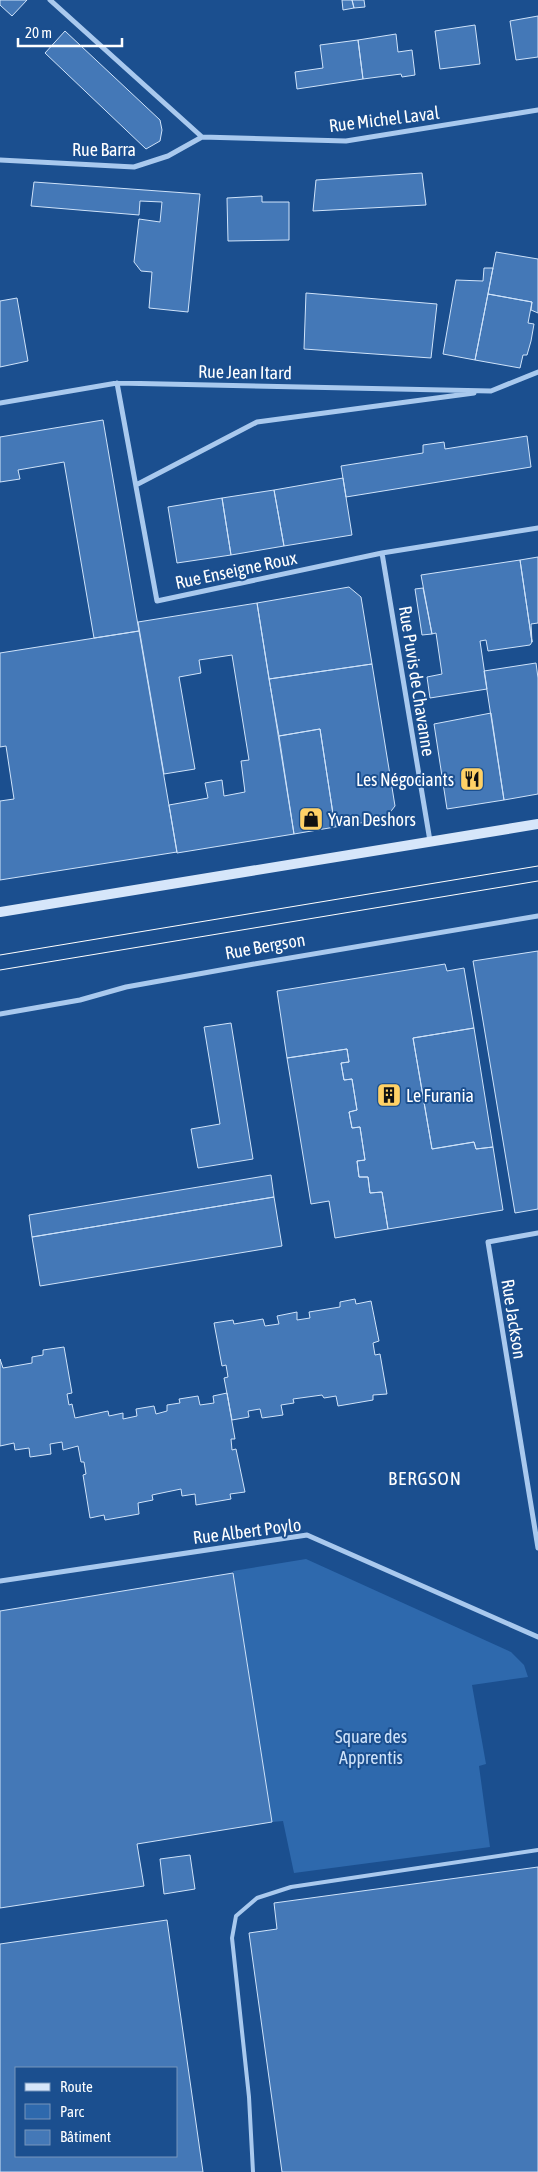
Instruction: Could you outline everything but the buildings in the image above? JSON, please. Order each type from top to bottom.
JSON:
[{"type":"main road","points":[[0,912],[538,824]]},
{"type":"street","points":[[50,0],[202,137]]},
{"type":"street","name":"Rue Michel Laval","points":[[202,137],[346,141],[538,110]]},
{"type":"street","name":"Rue Barra","points":[[0,160],[134,167],[168,156],[202,137]]},
{"type":"street","name":"Rue Jean Itard","points":[[136,485],[257,422],[491,391],[538,372]]},
{"type":"street","name":"Rue Jean Itard","points":[[0,403],[117,383],[491,391]]},
{"type":"street","name":"Rue Enseigne Roux","points":[[117,383],[158,601],[382,553],[538,528]]},
{"type":"street","name":"Rue Puvis de Chavanne","points":[[382,553],[430,842]]},
{"type":"street","name":"Rue Bergson","points":[[0,1014],[80,1000],[126,987],[538,916]]},
{"type":"street","name":"Rue Jackson","points":[[538,1233],[488,1242],[538,1548]]},
{"type":"street","name":"Rue Albert Poylo","points":[[0,1581],[307,1535],[538,1637]]},
{"type":"lane","points":[[253,2172],[250,2097],[232,1938],[236,1916],[257,1898],[291,1887],[538,1850]]},
{"type":"green space","name":"Square des Apprentis","points":[[306,1559],[511,1652],[524,1665],[528,1677],[472,1685],[486,1764],[479,1766],[490,1847],[294,1873],[283,1821],[272,1822],[233,1571]]},
{"type":"tram line","points":[[0,955],[538,866]]},
{"type":"tram line","points":[[0,970],[538,881]]},
{"type":"place","name":"Les Négociants","points":[[472,779]]},
{"type":"place","name":"Yvan Deshors","points":[[311,819]]},
{"type":"place","name":"Le Furania","points":[[389,1095]]},
{"type":"district","name":"BERGSON","points":[[425,1478]]}]
